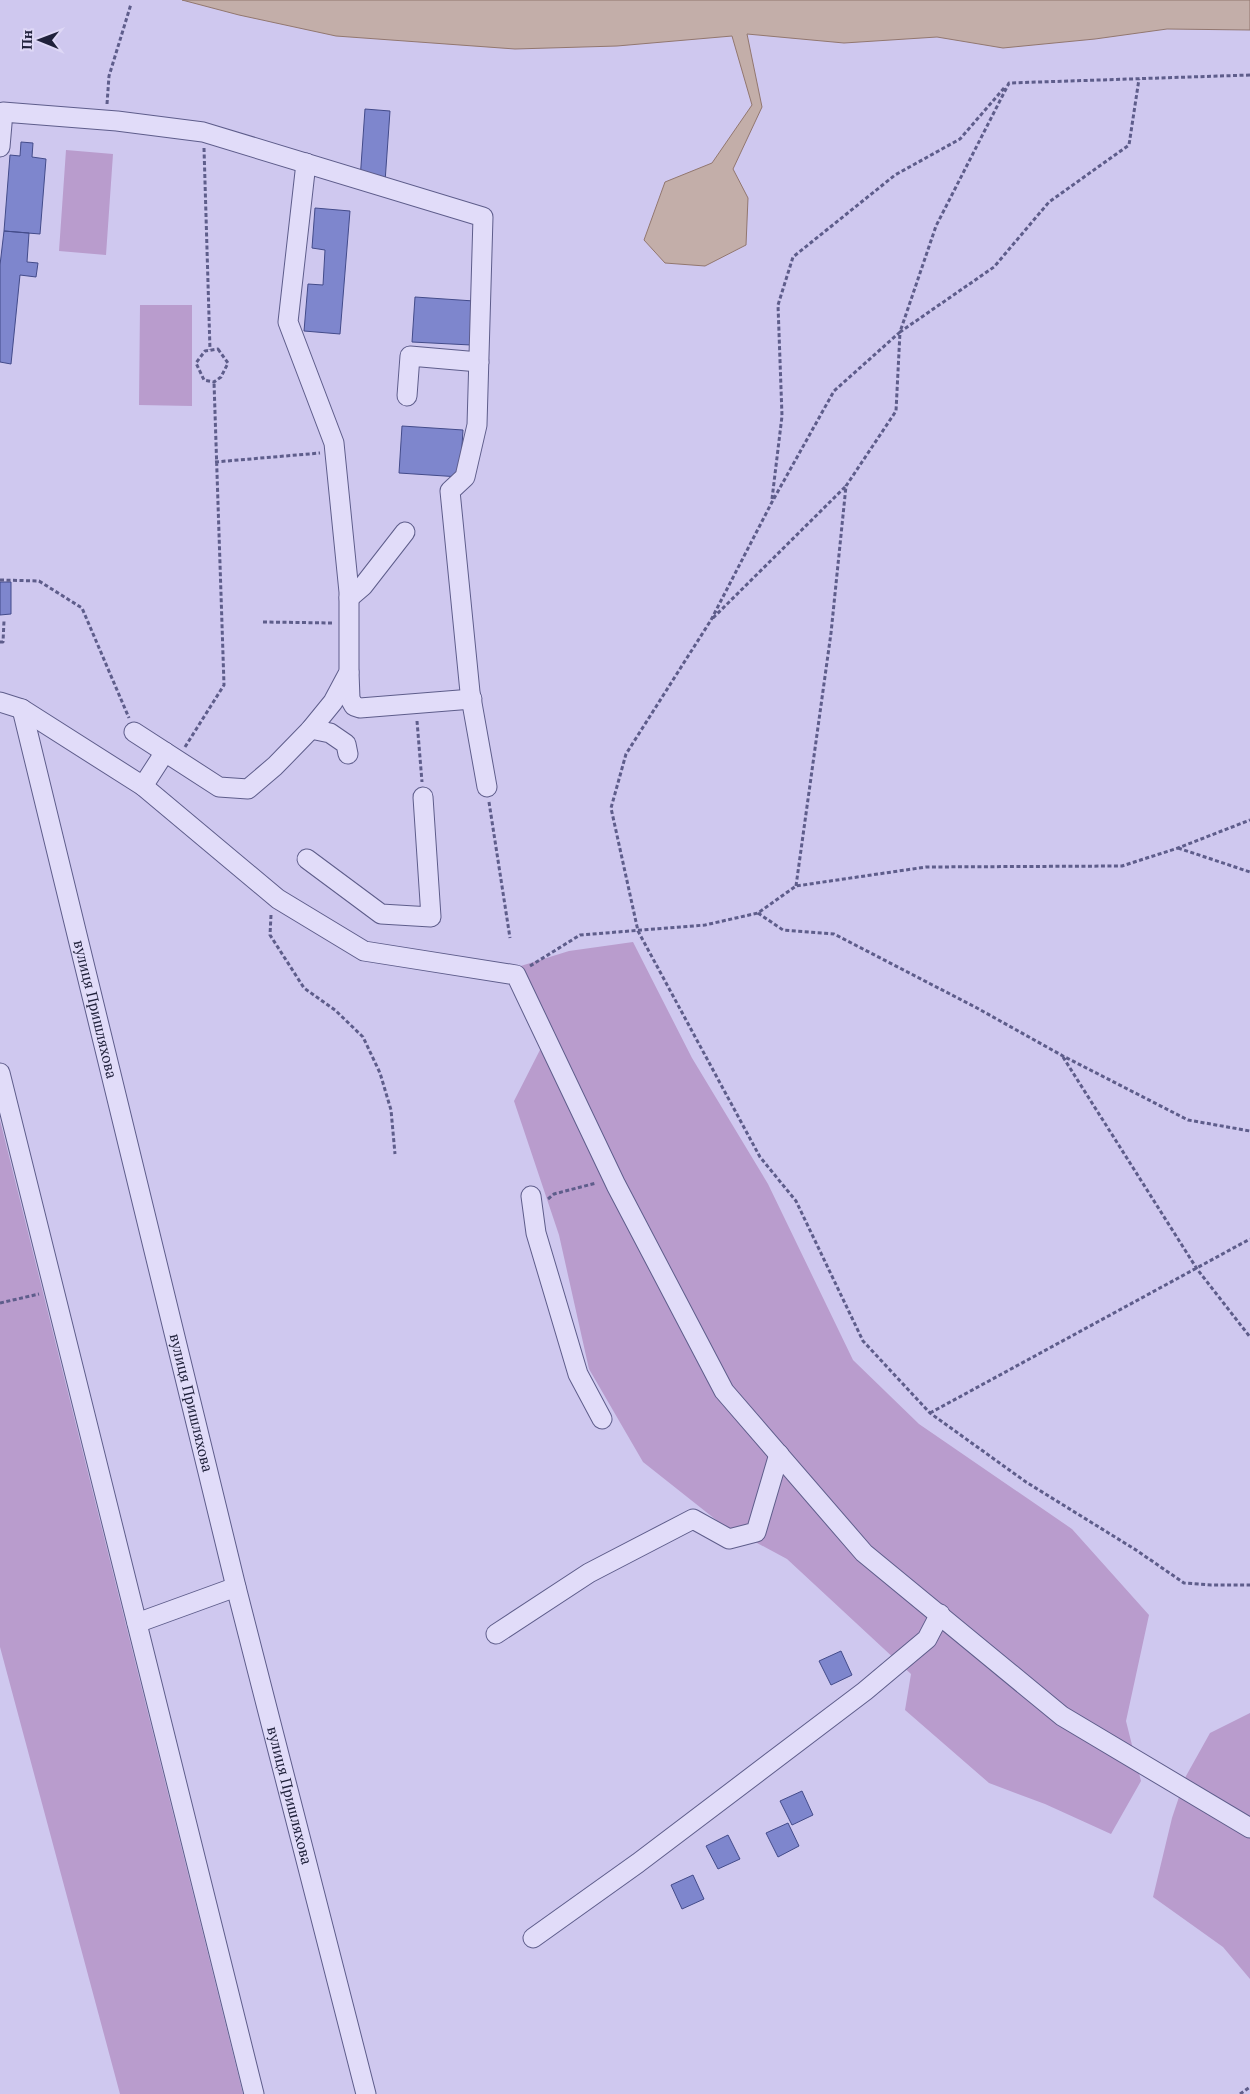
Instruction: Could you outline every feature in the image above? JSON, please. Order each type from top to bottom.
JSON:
[{"type":"street","points":[[0,147],[3,112],[106,120],[203,132],[483,217],[477,425],[464,477],[450,492],[472,699],[487,787]]},
{"type":"street","points":[[306,163],[288,322],[334,443],[349,598],[350,699],[354,706],[360,708],[472,699]]},
{"type":"street","points":[[407,396],[410,356],[479,362]]},
{"type":"street","points":[[349,598],[364,586],[405,532]]},
{"type":"street","points":[[134,732],[219,787],[248,789],[275,766],[311,729],[333,702],[349,672]]},
{"type":"street","points":[[0,702],[22,709],[144,786],[278,898],[364,951],[516,975],[613,1179],[724,1391],[778,1454],[864,1553],[1062,1716],[1250,1828]]},
{"type":"street","name":"вулиця Пришляхова","points":[[22,709],[236,1587],[366,2094]]},
{"type":"street","points":[[311,729],[330,733],[346,744],[348,754]]},
{"type":"street","points":[[144,786],[171,756]]},
{"type":"street","points":[[307,860],[381,914],[430,917],[423,798]]},
{"type":"street","points":[[0,1073],[254,2094]]},
{"type":"street","points":[[532,1203],[536,1233],[578,1374],[602,1419]]},
{"type":"street","points":[[496,1634],[589,1573],[692,1519],[729,1539],[756,1532],[778,1454]]},
{"type":"street","points":[[137,1623],[236,1587]]},
{"type":"street","points":[[533,1938],[638,1863],[865,1691],[927,1639],[940,1614]]},
{"type":"path","points":[[106,120],[109,76],[131,4]]},
{"type":"path","points":[[772,502],[782,416],[778,305],[793,257],[895,175],[960,139],[1009,83],[1250,75]]},
{"type":"path","points":[[1139,79],[1129,145],[1049,202],[994,267],[900,332],[834,391],[772,502],[711,620],[626,754],[611,808],[638,931],[760,1157],[796,1201],[863,1341],[930,1413],[1026,1482],[1184,1582],[1211,1585],[1250,1584]]},
{"type":"path","points":[[711,620],[846,486],[896,411],[900,332],[936,226],[1009,83]]},
{"type":"path","points":[[203,132],[210,350]]},
{"type":"path","points":[[218,349],[228,363],[221,377],[214,382],[204,380],[196,363],[204,351],[218,349]]},
{"type":"path","points":[[171,756],[224,684],[214,382]]},
{"type":"path","points":[[216,462],[323,452],[334,443]]},
{"type":"path","points":[[796,886],[831,633],[846,486]]},
{"type":"path","points":[[0,580],[39,581],[82,608],[134,732]]},
{"type":"path","points":[[0,642],[3,642],[4,621]]},
{"type":"path","points":[[263,622],[349,623]]},
{"type":"path","points":[[416,704],[423,798]]},
{"type":"path","points":[[487,787],[510,938]]},
{"type":"path","points":[[516,975],[580,935],[705,925],[758,913],[796,886],[926,867],[1122,866],[1178,848],[1250,820]]},
{"type":"path","points":[[1178,848],[1250,872]]},
{"type":"path","points":[[278,898],[271,914],[270,935],[304,988],[335,1010],[363,1037],[380,1073],[391,1110],[395,1154]]},
{"type":"path","points":[[758,913],[783,930],[834,934],[1188,1120],[1250,1131]]},
{"type":"path","points":[[1063,1056],[1198,1269],[1250,1337]]},
{"type":"path","points":[[532,1203],[554,1194],[613,1179]]},
{"type":"path","points":[[930,1413],[1198,1269],[1250,1239]]},
{"type":"path","points":[[0,1302],[54,1291]]},
{"type":"path","points":[[1240,2094],[1250,2087]]},
{"type":"shaded area","points":[[182,0],[1250,0],[1250,30],[1167,29],[1095,39],[1003,48],[937,37],[844,43],[747,34],[762,107],[733,169],[748,198],[746,245],[705,266],[665,263],[644,240],[665,182],[712,163],[752,105],[732,36],[617,46],[515,49],[336,36],[239,15]]},
{"type":"shaded area","points":[[66,150],[113,154],[106,255],[59,251]]},
{"type":"shaded area","points":[[140,305],[192,305],[192,406],[139,405]]},
{"type":"shaded area","points":[[633,942],[692,1058],[768,1184],[853,1360],[919,1424],[1072,1529],[1149,1615],[1126,1721],[1141,1781],[1111,1834],[1045,1804],[989,1783],[905,1710],[911,1674],[787,1559],[720,1523],[643,1462],[589,1369],[559,1235],[514,1101],[543,1044],[511,969],[569,951]]},
{"type":"shaded area","points":[[0,1120],[243,2094],[120,2094],[0,1647]]},
{"type":"shaded area","points":[[1250,1713],[1250,1979],[1223,1947],[1153,1897],[1172,1818],[1186,1776],[1210,1733]]},
{"type":"building","points":[[365,109],[390,111],[385,182],[360,180]]},
{"type":"building","points":[[21,142],[33,143],[32,157],[46,159],[40,234],[4,231],[10,155],[20,156]]},
{"type":"building","points":[[315,208],[350,211],[340,334],[304,331],[308,284],[323,285],[325,250],[312,248]]},
{"type":"building","points":[[4,231],[29,233],[27,262],[38,263],[36,277],[20,275],[11,364],[0,362],[0,265]]},
{"type":"building","points":[[415,297],[474,301],[471,345],[412,342]]},
{"type":"building","points":[[402,426],[463,430],[460,477],[399,473]]},
{"type":"building","points":[[0,582],[11,582],[11,614],[0,615]]},
{"type":"building","points":[[841,1651],[852,1675],[831,1685],[819,1661]]},
{"type":"building","points":[[802,1791],[813,1815],[792,1825],[780,1801]]},
{"type":"building","points":[[788,1823],[799,1846],[778,1857],[766,1833]]},
{"type":"building","points":[[728,1835],[740,1859],[718,1869],[706,1846]]},
{"type":"building","points":[[693,1875],[704,1899],[682,1909],[671,1885]]}]
